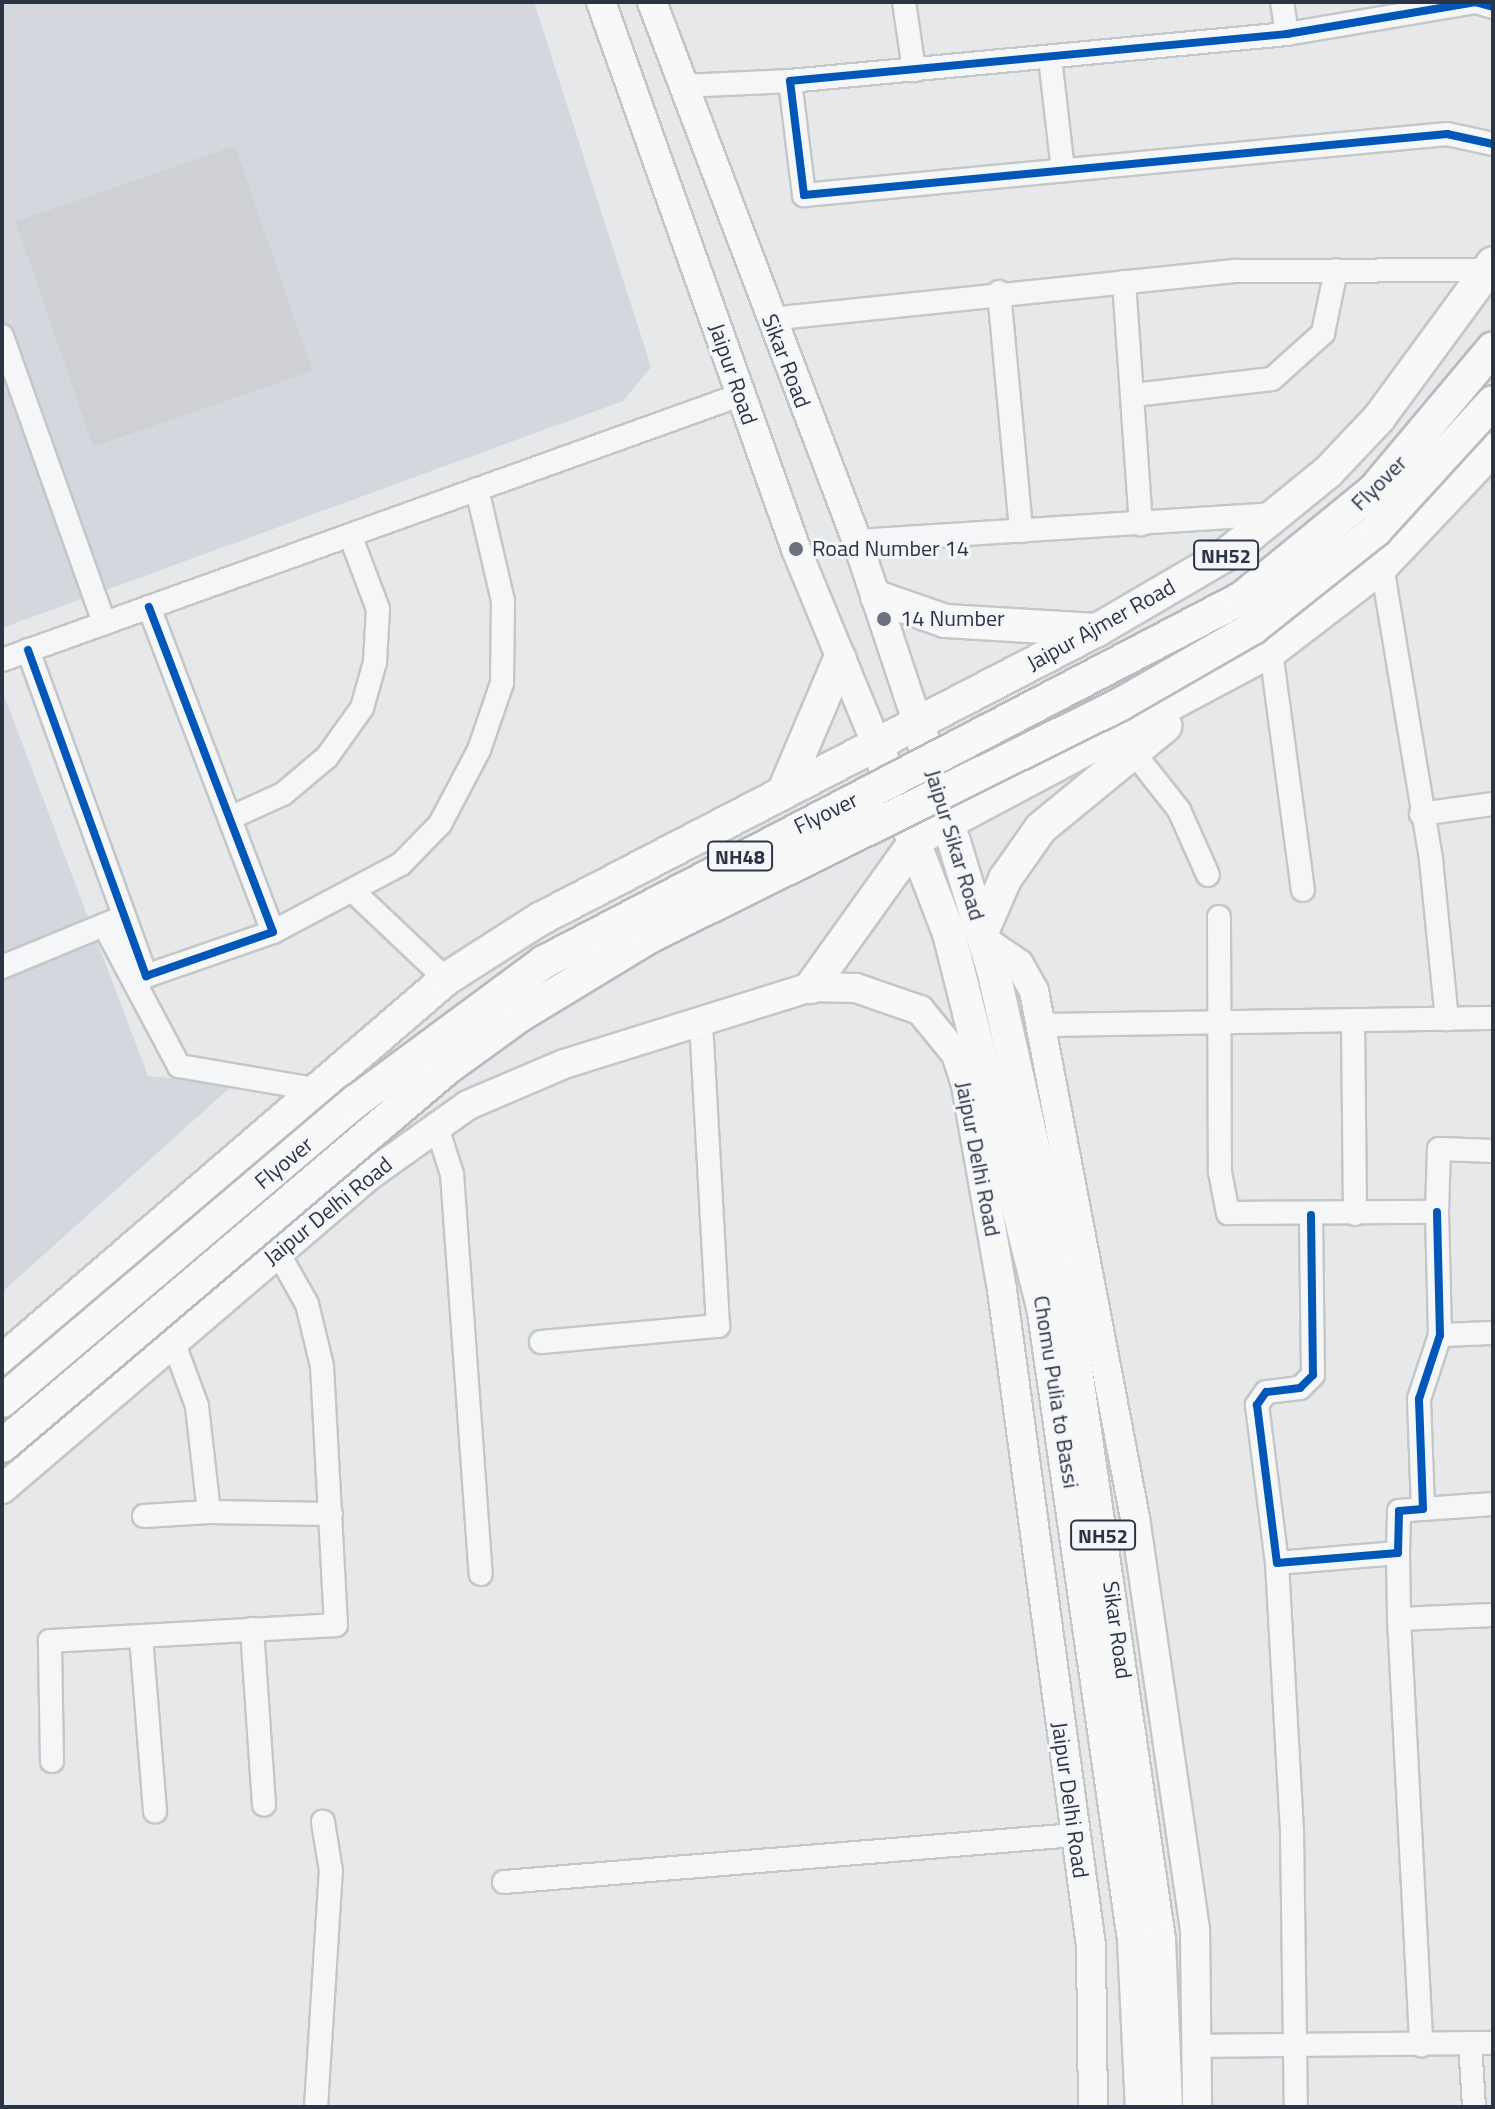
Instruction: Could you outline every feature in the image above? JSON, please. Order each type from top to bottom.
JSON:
[{"type":"highway","name":"Jaipur Ajmer Road","points":[[2,1361],[314,1089],[446,979],[540,919],[786,786],[1097,630],[1281,514],[1379,418],[1491,266]]},
{"type":"highway","name":"Flyover","points":[[2,1401],[356,1101],[544,962],[1242,598],[1374,490],[1493,348]]},
{"type":"highway","name":"Flyover","points":[[2,1446],[446,1069],[519,1016],[649,937],[1121,704],[1253,628],[1376,530],[1493,402]]},
{"type":"highway","points":[[811,987],[917,839],[1204,692],[1271,651],[1382,566],[1493,449]]},
{"type":"highway","points":[[877,597],[945,621],[1097,630]]},
{"type":"highway","points":[[786,786],[840,659]]},
{"type":"highway","points":[[986,947],[1005,879],[1041,828],[1204,692]]},
{"type":"highway","name":"Jaipur Sikar Road","points":[[917,721],[986,947]]},
{"type":"highway","name":"NH52","points":[[876,743],[917,839]]},
{"type":"highway","name":"Chomu Pulia to Bassi","points":[[917,839],[986,1063],[1044,1312],[1080,1542],[1134,1940],[1142,2107]]},
{"type":"highway","name":"Sikar Road","points":[[986,947],[1050,1215],[1087,1424],[1159,1940],[1166,2107]]},
{"type":"main road","name":"Jaipur Road","points":[[601,2],[740,395],[840,659],[876,743]]},
{"type":"main road","name":"Sikar Road","points":[[652,2],[857,541],[917,721]]},
{"type":"main road","points":[[986,947],[1019,964],[1042,1025],[1184,1827],[1199,2046],[1197,2107]]},
{"type":"main road","name":"Jaipur Delhi Road","points":[[2,1489],[277,1251],[436,1124],[564,1064],[811,987],[856,988],[920,1010],[956,1054],[966,1085],[1002,1290],[1091,1946],[1093,2107]]},
{"type":"street","points":[[904,2],[914,70]]},
{"type":"street","points":[[1282,2],[1287,34]]},
{"type":"street","points":[[683,86],[790,81],[1050,58],[1287,34],[1430,6],[1476,2],[1493,7]]},
{"type":"street","points":[[1050,58],[1063,170]]},
{"type":"street","points":[[790,81],[804,195],[1447,134],[1493,144]]},
{"type":"street","points":[[770,319],[999,292],[1124,282],[1336,270],[1491,266]]},
{"type":"street","points":[[1134,395],[1272,379],[1323,333],[1336,270]]},
{"type":"street","points":[[1124,282],[1141,524]]},
{"type":"street","points":[[999,292],[1021,531]]},
{"type":"street","points":[[2,336],[104,623]]},
{"type":"street","points":[[2,660],[740,395]]},
{"type":"street","points":[[114,921],[146,976],[273,932],[355,893],[401,864],[440,824],[502,683],[503,601],[477,489]]},
{"type":"street","points":[[857,541],[1281,514]]},
{"type":"street","points":[[230,818],[283,794],[327,757],[362,708],[375,662],[378,609],[350,535]]},
{"type":"street","points":[[1382,566],[1421,814],[1447,1019]]},
{"type":"street","points":[[149,607],[273,932]]},
{"type":"street","points":[[28,650],[114,921],[179,1066],[314,1089]]},
{"type":"street","points":[[1271,651],[1303,890]]},
{"type":"street","points":[[1134,753],[1179,810],[1208,875]]},
{"type":"street","points":[[1421,814],[1493,804]]},
{"type":"street","points":[[355,893],[446,979]]},
{"type":"street","points":[[1219,917],[1222,1204],[1234,1216],[1437,1212]]},
{"type":"street","points":[[2,967],[114,921]]},
{"type":"street","points":[[1042,1025],[1493,1018]]},
{"type":"street","points":[[541,1342],[718,1326],[701,1020]]},
{"type":"street","points":[[1353,1020],[1355,1214]]},
{"type":"street","points":[[436,1124],[453,1188],[481,1574]]},
{"type":"street","points":[[1423,1509],[1419,1399],[1440,1335],[1439,1149],[1493,1151]]},
{"type":"street","points":[[1296,2107],[1277,1563],[1257,1405],[1266,1392],[1300,1388],[1313,1375],[1311,1215]]},
{"type":"street","points":[[52,1761],[50,1641],[336,1625],[322,1366],[307,1304],[277,1251]]},
{"type":"street","points":[[1440,1335],[1493,1333]]},
{"type":"street","points":[[173,1341],[197,1406],[209,1512]]},
{"type":"street","points":[[1421,2045],[1399,1619],[1399,1511],[1493,1504]]},
{"type":"street","points":[[144,1516],[209,1512],[331,1514]]},
{"type":"street","points":[[1277,1563],[1398,1553]]},
{"type":"street","points":[[1399,1619],[1493,1615]]},
{"type":"street","points":[[252,1629],[264,1805]]},
{"type":"street","points":[[141,1637],[155,1811]]},
{"type":"street","points":[[316,2107],[331,1871],[323,1822]]},
{"type":"street","points":[[504,1882],[1074,1835]]},
{"type":"street","points":[[1470,2043],[1474,2107]]},
{"type":"street","points":[[1199,2046],[1295,2049],[1493,2043]]},
{"type":"shaded area","points":[[2,2],[534,2],[651,367],[623,401],[2,628]]},
{"type":"shaded area","points":[[2,690],[148,1076],[233,1085],[2,1292]]},
{"type":"building","points":[[235,146],[312,371],[93,447],[16,222]]},
{"type":"cycle path","points":[[1493,7],[1476,2],[1287,34],[790,81],[804,195],[1447,134],[1493,144]]},
{"type":"cycle path","points":[[28,650],[146,976],[273,932],[149,607]]},
{"type":"cycle path","points":[[1311,1215],[1313,1375],[1300,1388],[1266,1392],[1257,1405],[1277,1563],[1398,1553],[1399,1511],[1423,1509],[1419,1399],[1440,1335],[1437,1212]]},
{"type":"place","name":"Road Number 14","points":[[796,549]]},
{"type":"place","name":"14 Number","points":[[884,619]]}]
